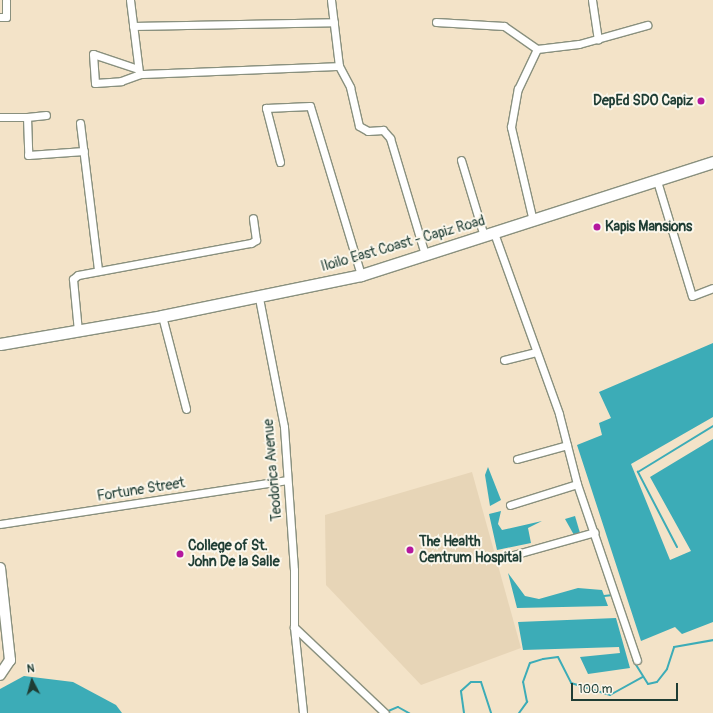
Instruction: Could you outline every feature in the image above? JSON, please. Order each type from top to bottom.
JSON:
[{"type":"main road","name":"Iloilo East Coast - Capiz Road","points":[[0,344],[259,298],[361,275],[713,162]]},
{"type":"main road","points":[[0,568],[10,660],[0,675]]},
{"type":"street","points":[[0,17],[6,17],[6,0]]},
{"type":"street","points":[[130,0],[139,71]]},
{"type":"street","points":[[331,0],[338,66],[350,87],[359,126],[368,131],[383,130],[390,138],[425,255]]},
{"type":"street","points":[[592,0],[598,40]]},
{"type":"street","points":[[133,26],[334,22]]},
{"type":"street","points":[[436,22],[504,26],[537,49],[598,40],[647,25]]},
{"type":"street","points":[[533,221],[511,127],[518,89],[537,49]]},
{"type":"street","points":[[139,71],[121,81],[95,83],[93,54],[139,71],[338,66]]},
{"type":"street","points":[[280,162],[266,108],[310,106],[361,275]]},
{"type":"street","points":[[0,117],[46,115]]},
{"type":"street","points":[[26,117],[28,155],[84,151]]},
{"type":"street","points":[[80,123],[98,269]]},
{"type":"street","points":[[461,160],[489,235],[536,352],[567,445],[577,484],[595,532],[637,660]]},
{"type":"street","points":[[657,181],[692,296],[713,288]]},
{"type":"street","points":[[78,331],[73,280],[98,269],[251,243],[256,240],[253,218]]},
{"type":"street","name":"Teodorica Avenue","points":[[259,298],[284,427],[286,480],[294,570],[294,627],[303,713]]},
{"type":"street","points":[[162,316],[186,409]]},
{"type":"street","points":[[504,360],[536,352]]},
{"type":"street","points":[[517,459],[567,445]]},
{"type":"street","name":"Fortune Street","points":[[0,524],[286,480]]},
{"type":"street","points":[[510,505],[577,484]]},
{"type":"street","points":[[506,557],[595,532]]},
{"type":"street","points":[[294,627],[385,713]]},
{"type":"shaded area","name":"The Health Centrum Hospital","points":[[472,472],[521,648],[421,685],[326,585],[325,515]]},
{"type":"water","points":[[713,343],[713,417],[631,464],[670,560],[691,551],[650,477],[713,439],[713,622],[682,634],[675,627],[641,641],[577,445],[602,435],[599,423],[611,418],[599,392]]},
{"type":"water","points":[[488,467],[501,500],[490,506],[485,475]]},
{"type":"water","points":[[501,511],[498,524],[502,530],[542,521],[528,528],[531,543],[497,550],[489,514]]},
{"type":"water","points":[[575,516],[580,533],[574,535],[565,519]]},
{"type":"water","points":[[508,573],[525,596],[539,599],[578,588],[602,590],[608,606],[517,608]]},
{"type":"water","points":[[616,618],[630,668],[588,674],[580,657],[620,653],[619,647],[523,650],[518,622]]},
{"type":"water","points":[[24,676],[73,682],[116,705],[122,713],[0,713],[0,689]]},
{"type":"waterway","points":[[677,547],[638,472],[713,426]]},
{"type":"waterway","points":[[604,596],[613,595]]},
{"type":"waterway","points":[[633,660],[648,684],[657,682],[667,669],[674,647],[713,640]]},
{"type":"waterway","points":[[519,713],[527,702],[523,682],[530,663],[543,659],[558,657],[571,683],[610,695],[642,677]]},
{"type":"waterway","points":[[464,713],[461,691],[471,682],[481,682],[491,713]]},
{"type":"waterway","points":[[386,712],[398,707],[409,713]]},
{"type":"place","name":"DepEd SDO Capiz","points":[[701,101]]},
{"type":"place","name":"Kapis Mansions","points":[[597,227]]},
{"type":"place","name":"The Health Centrum Hospital","points":[[410,550]]},
{"type":"place","name":"College of St. John De la Salle","points":[[180,554]]}]
